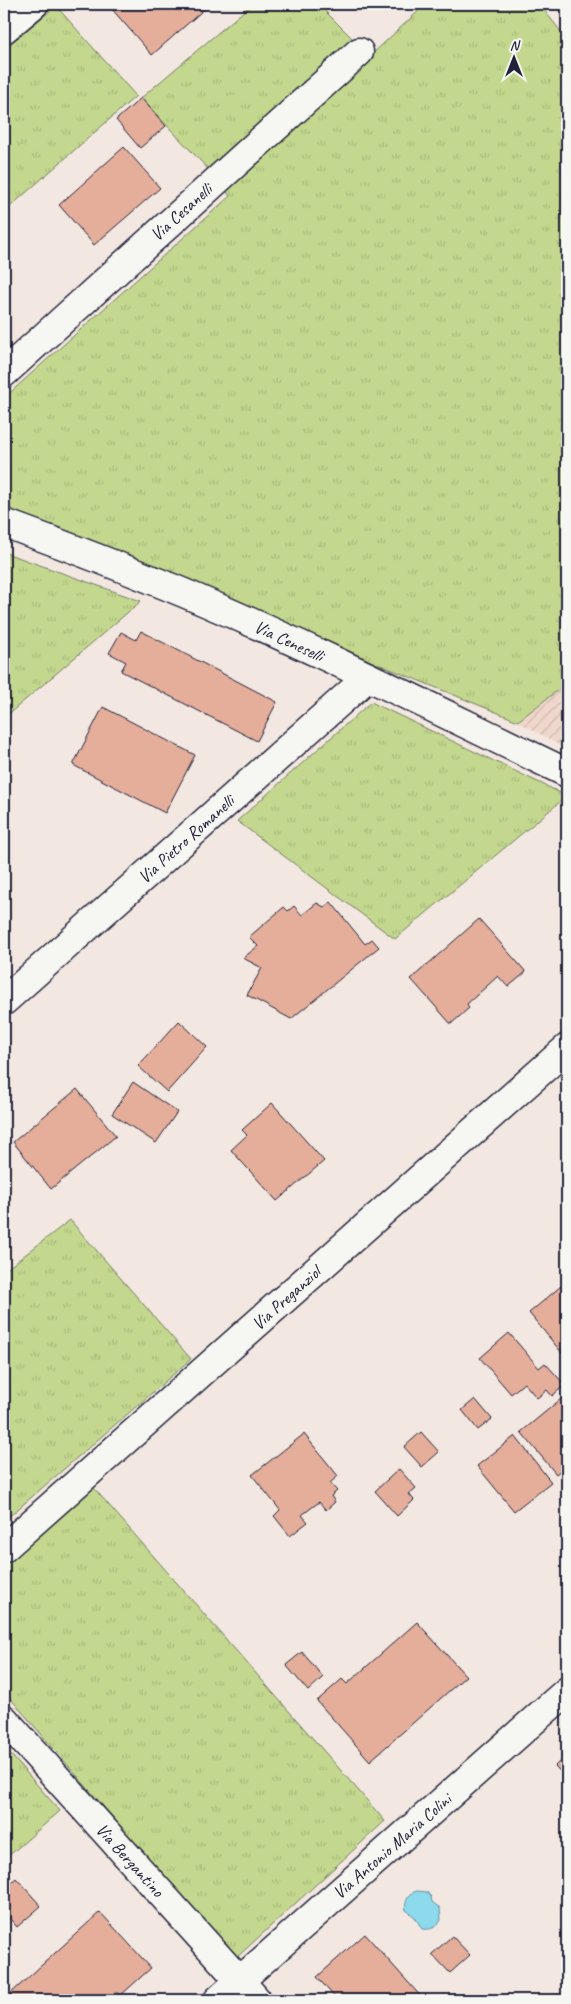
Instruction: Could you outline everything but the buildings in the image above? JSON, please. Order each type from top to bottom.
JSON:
[{"type":"street","points":[[4,29],[34,4]]},
{"type":"street","name":"Via Cesanelli","points":[[4,373],[359,52]]},
{"type":"street","name":"Via Ceneselli","points":[[4,523],[106,561],[185,594],[368,677],[567,773]]},
{"type":"street","name":"Via Pietro Romanelli","points":[[4,1001],[368,677]]},
{"type":"street","name":"Via Preganziol","points":[[4,1548],[567,1048]]},
{"type":"street","name":"Via Antonio Maria Colini","points":[[218,2000],[248,1991],[567,1691]]},
{"type":"street","name":"Via Bergantino","points":[[4,1719],[248,1991]]},
{"type":"shaded area","points":[[567,683],[567,750],[518,721]]},
{"type":"green space","points":[[252,4],[318,4],[370,56],[426,4],[539,4],[567,39],[567,683],[518,721],[4,512],[4,398],[230,196],[209,170],[141,98]]},
{"type":"green space","points":[[56,6],[136,96],[4,212],[4,49]]},
{"type":"green space","points":[[6,553],[141,601],[4,718],[4,556]]},
{"type":"green space","points":[[371,702],[567,796],[395,939],[237,821]]},
{"type":"green space","points":[[70,1220],[191,1359],[4,1521],[4,1271]]},
{"type":"green space","points":[[93,1487],[385,1821],[235,1959],[4,1691],[4,1563]]},
{"type":"green space","points":[[4,1747],[60,1811],[4,1860]]},
{"type":"water","points":[[417,1891],[427,1892],[432,1902],[440,1908],[441,1920],[433,1928],[422,1929],[415,1917],[406,1910],[408,1898]]}]
